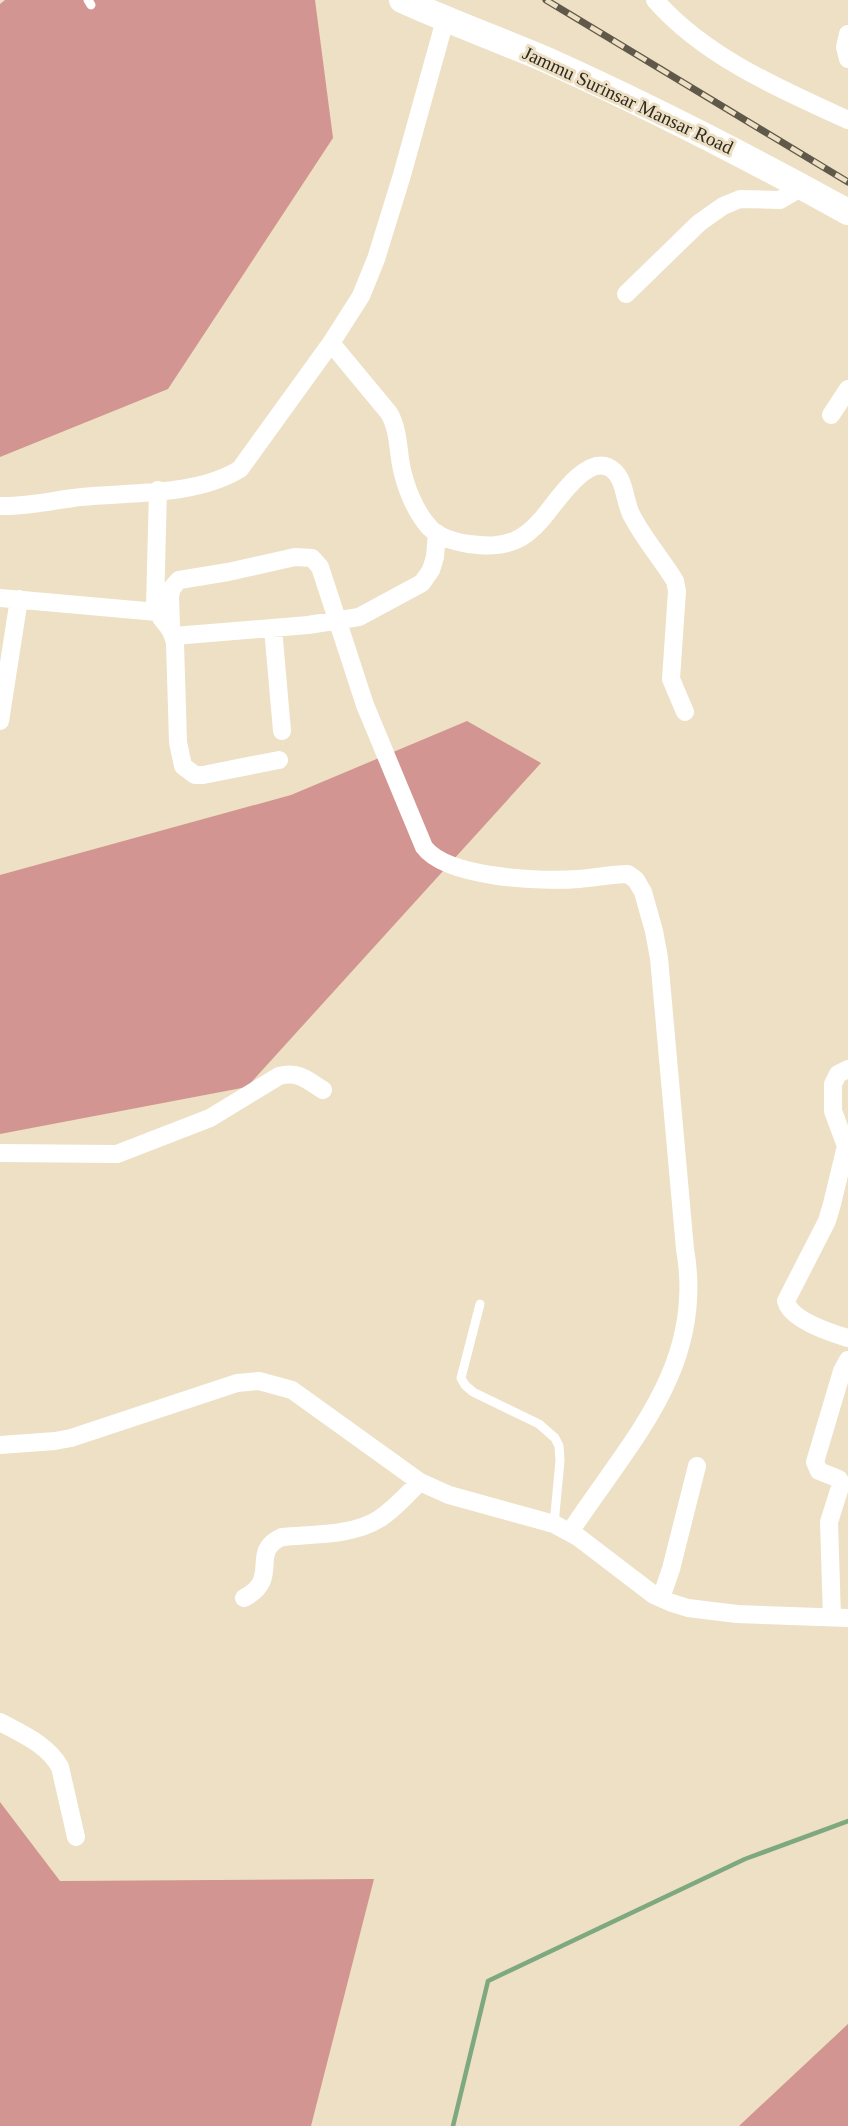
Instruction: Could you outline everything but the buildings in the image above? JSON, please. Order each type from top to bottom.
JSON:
[{"type":"main road","name":"Jammu Surinsar Mansar Road","points":[[402,0],[547,60],[724,144],[848,212]]},
{"type":"street","points":[[654,0],[690,33],[743,68],[848,120]]},
{"type":"street","points":[[0,506],[190,487],[224,479],[240,468],[331,343],[361,296],[376,260],[453,23]]},
{"type":"street","points":[[848,34],[845,47],[848,59]]},
{"type":"street","points":[[626,294],[699,223],[723,206],[740,199],[780,200],[802,187]]},
{"type":"street","points":[[331,343],[392,419],[407,487],[419,513],[437,533],[464,543],[500,546],[529,532],[563,492],[587,471],[596,466],[614,471],[630,512],[675,581],[677,591],[671,679],[685,712]]},
{"type":"street","points":[[831,415],[848,389]]},
{"type":"street","points":[[158,490],[154,585],[157,612],[173,632]]},
{"type":"street","points":[[173,632],[273,628],[336,622],[370,613],[422,583],[431,570],[435,557],[437,533]]},
{"type":"street","points":[[279,760],[203,775],[195,775],[183,766],[178,742],[170,596],[172,588],[179,580],[308,556],[317,561],[320,567],[365,705],[430,856],[465,869],[511,878],[550,881],[628,874],[636,880],[643,892],[654,931],[675,1123],[689,1271],[688,1311],[673,1370],[651,1414],[562,1528]]},
{"type":"street","points":[[0,598],[157,612]]},
{"type":"street","points":[[0,721],[19,599]]},
{"type":"street","points":[[273,628],[282,731]]},
{"type":"street","points":[[848,1069],[838,1074],[833,1084],[833,1111],[846,1146],[832,1204],[827,1221],[786,1304],[794,1314],[848,1338]]},
{"type":"street","points":[[0,1153],[117,1154],[210,1118],[279,1076],[291,1073],[323,1090]]},
{"type":"street","points":[[0,1445],[71,1438],[237,1383],[259,1381],[282,1385],[420,1482],[449,1494],[562,1528],[661,1598],[688,1608],[737,1614],[840,1618],[829,1522],[841,1484],[839,1479],[819,1471],[815,1462],[842,1371],[848,1360]]},
{"type":"street","points":[[661,1598],[674,1560],[697,1466]]},
{"type":"street","points":[[244,1598],[262,1583],[265,1554],[274,1540],[344,1531],[376,1521],[420,1482]]},
{"type":"street","points":[[0,1722],[38,1744],[55,1759],[60,1767],[76,1837]]},
{"type":"lane","points":[[480,1304],[461,1378],[472,1392],[539,1424],[555,1438],[559,1446],[562,1528]]},
{"type":"shaded area","points":[[5,0],[315,0],[333,138],[168,389],[0,457],[0,4]]},
{"type":"shaded area","points":[[467,721],[541,763],[247,1087],[0,1134],[0,875],[291,795]]},
{"type":"shaded area","points":[[0,1802],[60,1881],[374,1879],[311,2126],[0,2126]]},
{"type":"shaded area","points":[[848,2024],[848,2126],[739,2126]]},
{"type":"waterway","points":[[453,2126],[488,1981],[745,1859],[848,1821]]},
{"type":"railway","points":[[546,0],[848,182]]}]
